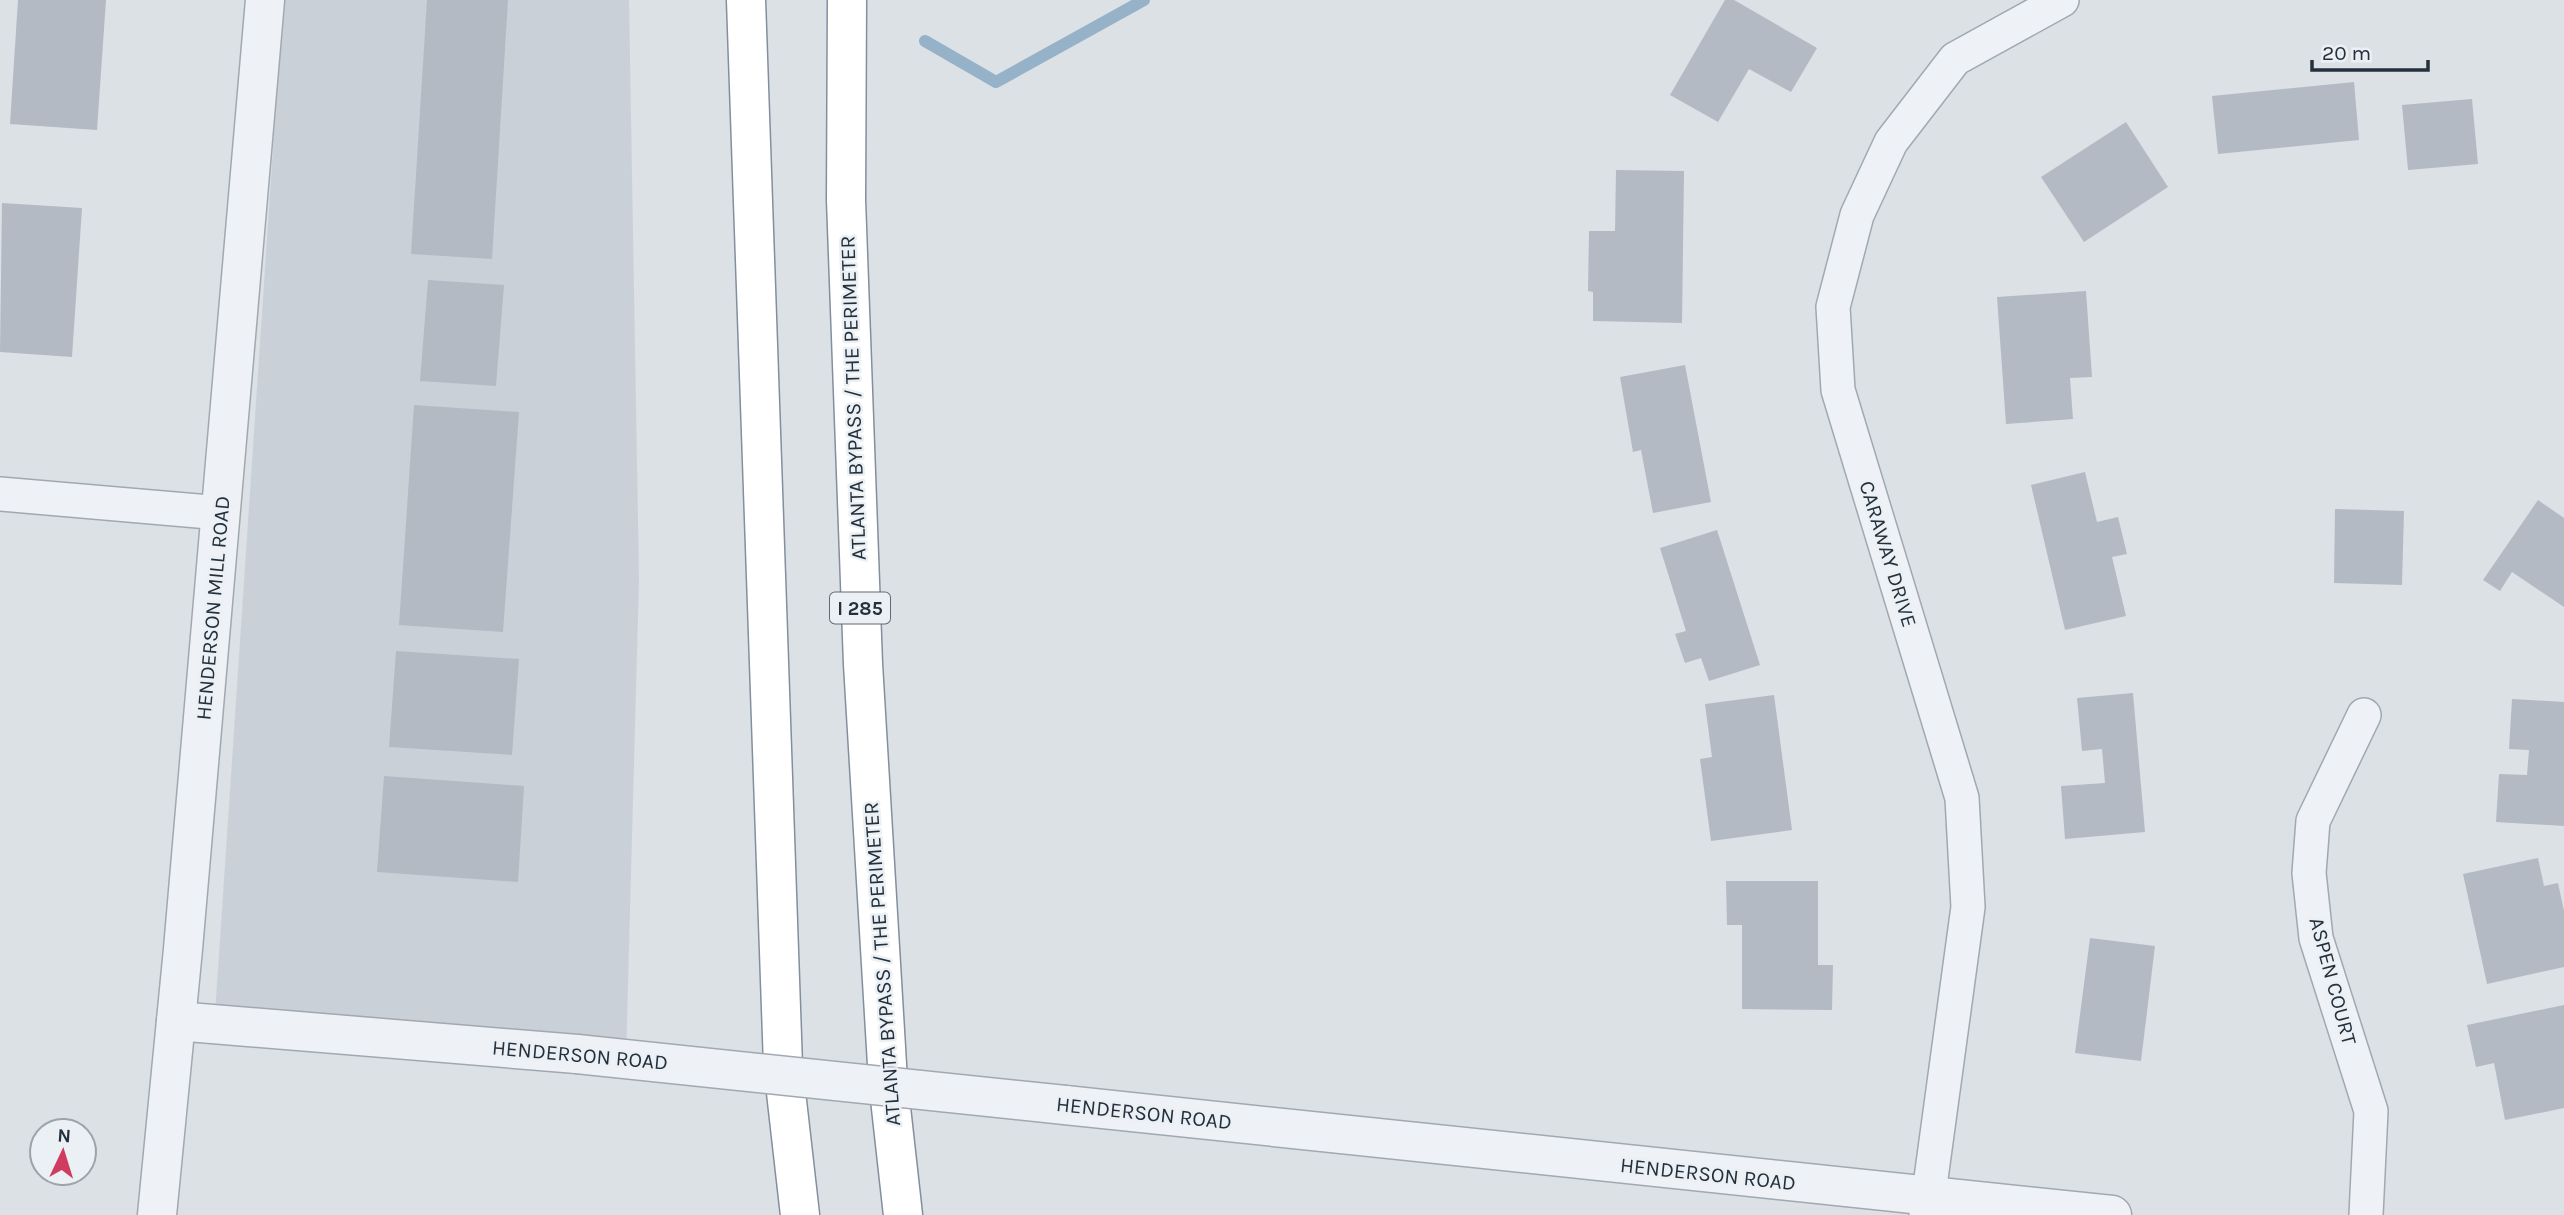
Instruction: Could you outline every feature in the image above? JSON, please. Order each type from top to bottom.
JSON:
[{"type":"highway","points":[[746,0],[783,1066],[800,1215]]},
{"type":"highway","name":"ATLANTA BYPASS / THE PERIMETER","points":[[847,0],[846,200],[863,664],[888,1081],[903,1215]]},
{"type":"street","name":"HENDERSON MILL ROAD","points":[[158,1215],[265,0]]},
{"type":"street","name":"CARAWAY DRIVE","points":[[1927,1206],[1968,907],[1962,797],[1838,390],[1833,307],[1857,215],[1891,142],[1955,59],[2062,0]]},
{"type":"street","points":[[0,494],[221,513]]},
{"type":"street","name":"ASPEN COURT","points":[[2364,715],[2313,821],[2309,873],[2316,938],[2371,1111],[2366,1215]]},
{"type":"street","name":"HENDERSON ROAD","points":[[176,1021],[577,1054],[1065,1105],[1927,1206],[2112,1215]]},
{"type":"shaded area","points":[[283,0],[629,0],[639,579],[626,1058],[214,1029]]},
{"type":"building","points":[[18,0],[106,0],[97,130],[10,124]]},
{"type":"building","points":[[427,0],[508,0],[492,259],[411,254]]},
{"type":"building","points":[[1725,0],[1734,0],[1817,48],[1791,92],[1749,69],[1718,122],[1670,95]]},
{"type":"building","points":[[2354,82],[2359,140],[2218,154],[2212,96]]},
{"type":"building","points":[[2472,99],[2478,164],[2408,170],[2402,105]]},
{"type":"building","points":[[2126,122],[2168,187],[2084,242],[2041,177]]},
{"type":"building","points":[[1616,170],[1684,171],[1682,323],[1593,321],[1593,292],[1588,291],[1589,231],[1615,231]]},
{"type":"building","points":[[2,203],[82,208],[72,357],[0,352]]},
{"type":"building","points":[[428,280],[504,285],[496,386],[420,381]]},
{"type":"building","points":[[2086,291],[2092,377],[2070,378],[2073,419],[2006,424],[1997,297]]},
{"type":"building","points":[[1685,365],[1711,502],[1653,513],[1641,450],[1633,452],[1620,377]]},
{"type":"building","points":[[414,405],[519,412],[503,632],[399,625]]},
{"type":"building","points":[[2085,472],[2097,522],[2118,517],[2127,554],[2112,557],[2126,616],[2065,630],[2031,485]]},
{"type":"building","points":[[2538,500],[2564,518],[2564,607],[2512,572],[2500,591],[2483,580]]},
{"type":"building","points":[[2335,509],[2404,511],[2402,585],[2334,583]]},
{"type":"building","points":[[1717,530],[1760,665],[1709,681],[1701,658],[1685,663],[1675,634],[1686,631],[1660,548]]},
{"type":"building","points":[[396,651],[519,659],[512,755],[389,747]]},
{"type":"building","points":[[2133,693],[2145,832],[2065,839],[2061,786],[2105,783],[2102,749],[2082,751],[2077,698]]},
{"type":"building","points":[[1774,695],[1792,830],[1711,841],[1700,759],[1712,757],[1705,704]]},
{"type":"building","points":[[2512,699],[2564,702],[2564,826],[2496,822],[2499,774],[2527,775],[2529,750],[2509,749]]},
{"type":"building","points":[[384,776],[524,786],[518,882],[377,872]]},
{"type":"building","points":[[2538,858],[2544,886],[2558,883],[2564,911],[2564,967],[2487,984],[2463,874]]},
{"type":"building","points":[[1726,881],[1818,881],[1818,965],[1833,965],[1832,1010],[1742,1009],[1742,925],[1727,925]]},
{"type":"building","points":[[2090,938],[2155,946],[2141,1061],[2075,1053]]},
{"type":"building","points":[[2564,1005],[2564,1108],[2505,1120],[2494,1063],[2476,1067],[2467,1025]]},
{"type":"waterway","points":[[925,41],[996,82],[1144,0]]}]
